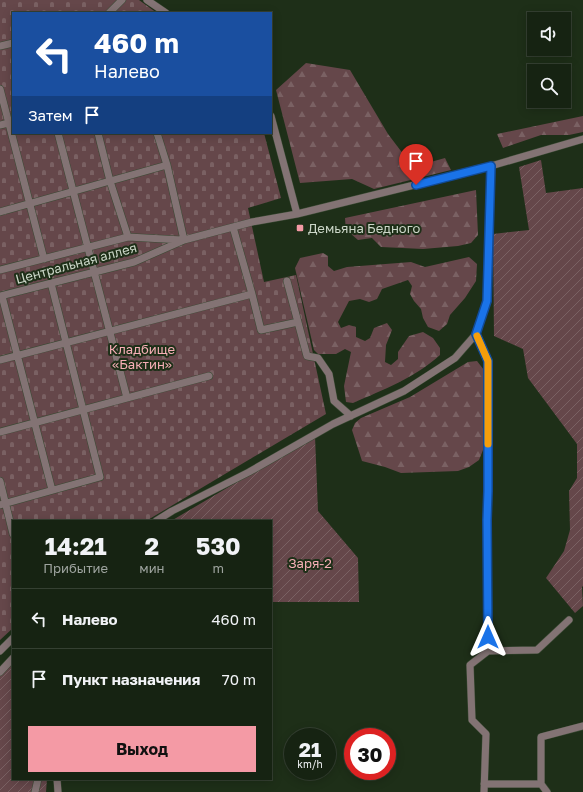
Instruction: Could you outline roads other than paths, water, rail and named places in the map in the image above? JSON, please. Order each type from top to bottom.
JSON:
[{"type":"street","points":[[111,12],[122,0]]},
{"type":"street","points":[[147,0],[165,12]]},
{"type":"street","points":[[0,46],[12,44]]},
{"type":"street","points":[[0,89],[11,122],[0,125]]},
{"type":"street","points":[[272,120],[297,214]]},
{"type":"street","points":[[14,134],[44,259]]},
{"type":"street","points":[[58,134],[127,398]]},
{"type":"street","points":[[98,134],[110,180],[128,238]]},
{"type":"street","points":[[157,134],[167,165],[184,240],[252,222],[297,214],[491,166],[583,139]]},
{"type":"street","points":[[0,212],[73,190],[167,165]]},
{"type":"street","points":[[158,520],[172,511],[249,472],[333,424],[404,392],[455,358],[476,334],[487,301],[491,166]]},
{"type":"street","points":[[232,228],[261,330],[298,322]]},
{"type":"street","name":"Центральная аллея","points":[[0,270],[128,238],[184,240]]},
{"type":"street","name":"Центральная аллея","points":[[1,296],[134,262],[184,240]]},
{"type":"street","points":[[287,281],[307,356],[318,358],[329,374],[334,401],[351,416]]},
{"type":"street","points":[[3,504],[100,477],[51,283]]},
{"type":"street","points":[[0,360],[252,294]]},
{"type":"street","points":[[1,296],[52,490]]},
{"type":"street","points":[[476,334],[488,361],[488,651]]},
{"type":"street","points":[[0,432],[209,376]]},
{"type":"street","points":[[0,480],[3,504],[12,531]]},
{"type":"street","points":[[484,792],[486,734],[472,720],[470,665],[488,651],[537,650],[569,620]]},
{"type":"street","points":[[0,651],[12,639]]},
{"type":"street","points":[[0,672],[12,659]]},
{"type":"street","points":[[547,792],[541,784],[542,737],[583,726]]},
{"type":"street","points":[[35,792],[38,780]]},
{"type":"street","points":[[57,780],[58,792]]},
{"type":"street","points":[[484,784],[541,784]]},
{"type":"street","points":[[526,792],[527,784]]},
{"type":"place","name":"Демьяна Бедного","points":[[300,228]]},
{"type":"park label","name":"Кладбище «Бактин»","points":[[142,356]]},
{"type":"park label","name":"Заря-2","points":[[310,563]]}]
